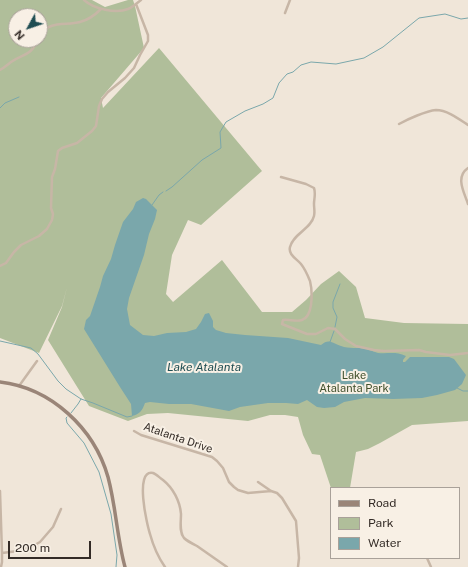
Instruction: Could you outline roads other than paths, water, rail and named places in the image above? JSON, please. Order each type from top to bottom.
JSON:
[{"type":"main road","points":[[0,382],[29,389],[45,396],[59,405],[88,434],[102,459],[108,476],[125,567]]},
{"type":"street","points":[[84,0],[88,4],[101,9],[120,11],[130,9],[141,0]]},
{"type":"street","points":[[285,13],[290,0]]},
{"type":"street","points":[[0,266],[6,263],[21,245],[39,236],[47,229],[52,220],[53,214],[51,208],[52,177],[58,151],[62,148],[77,143],[92,131],[96,126],[99,106],[102,99],[134,68],[148,41],[148,35],[136,4]]},
{"type":"street","points":[[48,27],[57,24],[80,22],[94,16],[101,9]]},
{"type":"street","points":[[0,70],[11,62],[27,54],[33,48]]},
{"type":"street","points":[[399,124],[416,116],[436,110],[455,117],[468,125]]},
{"type":"street","points":[[468,168],[462,175],[461,184],[468,204]]},
{"type":"street","points":[[281,177],[306,184],[314,188],[315,192],[315,215],[313,221],[290,246],[291,254],[302,265],[310,280],[312,289],[310,311],[302,320],[283,320],[282,324],[307,334],[316,334],[328,328],[336,329],[345,339],[356,346],[384,352],[419,350],[450,355],[468,353]]},
{"type":"street","points":[[19,386],[37,361]]},
{"type":"street","name":"Atalanta Drive","points":[[134,431],[141,435],[212,457],[223,468],[230,482],[238,490],[248,493],[271,491]]},
{"type":"street","points":[[165,567],[149,533],[146,519],[142,489],[145,477],[150,473],[154,474],[166,483],[174,492],[179,503],[181,514],[181,531],[184,538],[227,567]]},
{"type":"street","points":[[258,482],[271,491],[277,493],[282,498],[296,521],[299,558],[298,567]]},
{"type":"street","points":[[0,492],[1,567]]},
{"type":"street","points":[[2,553],[18,551],[31,547],[40,542],[53,527],[61,508]]},
{"type":"water","name":"Lake Atalanta","points":[[143,198],[157,210],[144,255],[129,298],[127,309],[130,325],[143,335],[154,336],[167,333],[186,332],[196,329],[205,314],[209,313],[213,321],[213,327],[216,330],[226,333],[288,338],[321,345],[328,341],[344,347],[363,348],[378,353],[402,354],[406,356],[403,362],[410,357],[449,357],[454,359],[466,375],[462,384],[455,390],[422,398],[365,398],[344,402],[335,407],[324,408],[317,407],[307,400],[298,404],[268,403],[240,407],[229,411],[191,404],[150,402],[145,403],[140,412],[132,416],[131,404],[84,329],[86,320],[90,316],[103,276],[111,259],[123,222],[133,209],[136,202]]},
{"type":"waterway","points":[[166,191],[202,160],[221,148],[220,132],[226,122],[273,98],[279,83],[287,74],[293,72],[301,65],[311,62],[336,64],[364,58],[383,47],[419,18],[445,14],[461,19],[468,18]]},
{"type":"waterway","points":[[0,108],[5,103],[19,97]]},
{"type":"waterway","points":[[152,205],[163,192]]},
{"type":"waterway","points":[[335,327],[337,317],[333,308],[333,302],[340,284]]},
{"type":"waterway","points":[[330,342],[334,331]]},
{"type":"waterway","points":[[0,341],[31,348],[38,354],[58,381],[66,389],[81,399],[127,417],[132,416]]},
{"type":"waterway","points":[[457,388],[463,391],[468,391]]},
{"type":"waterway","points":[[71,413],[81,399]]},
{"type":"waterway","points":[[67,417],[67,423],[84,443],[99,472],[111,514],[117,555],[116,567]]},
{"type":"park label","name":"Lake Atalanta Park","points":[[354,382]]}]
